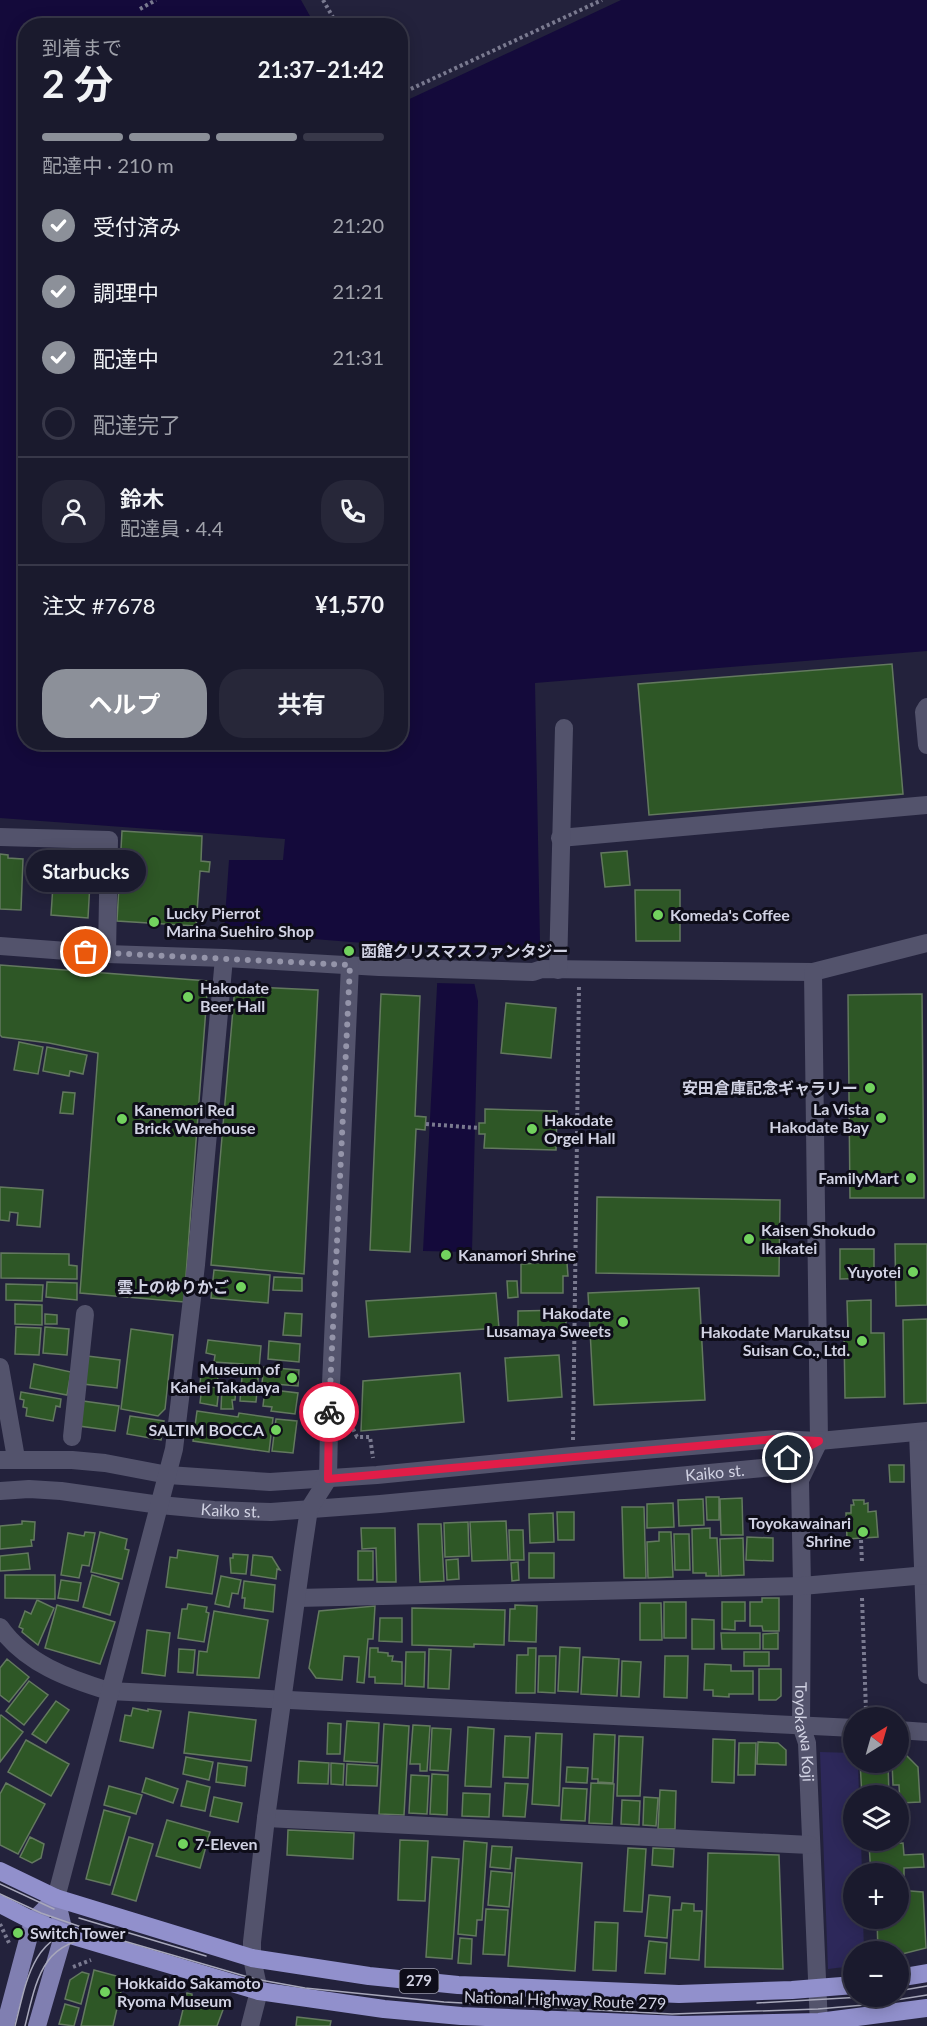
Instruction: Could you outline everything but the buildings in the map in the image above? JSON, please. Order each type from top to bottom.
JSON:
[{"type":"highway","name":"National Highway Route 279","points":[[0,1871],[56,1898],[252,1958],[369,1976],[458,1985],[679,1994],[843,1986]]},
{"type":"highway","name":"National Highway Route 279","points":[[0,1904],[64,1934],[259,1991],[395,2010],[575,2024],[681,2025],[819,2024],[927,2007]]},
{"type":"highway","points":[[909,1976],[927,1973]]},
{"type":"main road","points":[[5,2026],[33,1921],[56,1898]]},
{"type":"main road","points":[[37,2026],[64,1934],[56,1898]]},
{"type":"street","points":[[927,707],[924,712],[927,745]]},
{"type":"street","points":[[544,970],[560,838],[564,728]]},
{"type":"street","points":[[560,838],[927,805]]},
{"type":"street","points":[[0,837],[109,840],[107,954]]},
{"type":"street","points":[[0,946],[107,954],[225,957],[379,967],[813,972],[927,943]]},
{"type":"street","points":[[56,1898],[174,1449],[196,1265],[225,957]]},
{"type":"street","points":[[250,2026],[259,1991],[252,1958],[252,1942],[266,1818],[309,1509],[328,1479],[350,965]]},
{"type":"street","points":[[813,972],[819,1441],[922,1432],[927,1675]]},
{"type":"street","points":[[72,1437],[85,1314]]},
{"type":"street","points":[[0,1367],[8,1459]]},
{"type":"street","name":"Kaiko st.","points":[[8,1459],[105,1463],[168,1475],[270,1482],[328,1479],[776,1439],[819,1441]]},
{"type":"street","name":"Kaiko st.","points":[[0,1491],[29,1489],[61,1491],[159,1505],[271,1512],[773,1467],[819,1441]]},
{"type":"street","name":"Toyokawa Koji","points":[[819,1441],[800,1480],[801,1725],[807,1743],[819,2024]]},
{"type":"street","points":[[297,1598],[802,1586],[925,1575]]},
{"type":"street","points":[[0,1627],[13,1644],[39,1663],[90,1686],[109,1691],[843,1727]]},
{"type":"street","points":[[909,1731],[927,1732]]},
{"type":"street","points":[[266,1818],[810,1845]]},
{"type":"street","points":[[575,2024],[577,1991]]},
{"type":"path","points":[[140,9],[156,0]]},
{"type":"path","points":[[323,0],[333,18]]},
{"type":"path","points":[[408,90],[602,0]]},
{"type":"path","points":[[572,1456],[575,1416],[579,970]]},
{"type":"path","points":[[427,1124],[478,1128]]},
{"type":"path","points":[[352,1429],[357,1437],[370,1437],[374,1463]]},
{"type":"path","points":[[861,1540],[866,1707]]},
{"type":"shaded area","points":[[0,0],[301,0],[311,18],[18,18],[18,750],[408,750],[408,100],[621,0],[927,0],[927,651],[535,683],[540,943],[536,951],[485,948],[469,958],[478,1001],[472,1252],[423,1251],[439,949],[224,932],[229,860],[283,860],[285,839],[0,818]]},
{"type":"shaded area","points":[[820,1752],[843,1753],[843,1773],[858,1773],[859,1785],[843,1785],[843,1851],[861,1851],[862,1863],[843,1863],[843,1929],[863,1929],[864,1941],[843,1941],[843,1967],[828,1969]]},
{"type":"pier","points":[[436,956],[476,957],[472,959],[477,984],[435,983]]},
{"type":"tram line","points":[[0,1884],[54,1909]]},
{"type":"tram line","points":[[0,1894],[41,1913],[110,1937],[255,1979],[305,1988],[444,2002],[672,2014],[818,2009],[864,2005],[927,1995]]},
{"type":"tram line","points":[[79,1918],[206,1956]]},
{"type":"tram line","points":[[15,2026],[28,1979],[42,1951],[52,1941],[66,1933],[83,1928]]},
{"type":"tram line","points":[[25,2026],[39,1978],[45,1965],[54,1954],[66,1945],[101,1937]]},
{"type":"tram line","points":[[909,1989],[927,1986]]},
{"type":"tram line","points":[[757,2003],[843,1998]]},
{"type":"way so far","points":[[86,952],[225,957],[350,965],[329,1412]]},
{"type":"place","name":"Komeda's Coffee","points":[[658,915]]},
{"type":"place","name":"Lucky Pierrot Marina Suehiro Shop","points":[[154,922]]},
{"type":"place","name":"函館クリスマスファンタジー","points":[[349,951]]},
{"type":"place","name":"Starbucks","points":[[86,952]]},
{"type":"place","name":"Hakodate Beer Hall","points":[[188,997]]},
{"type":"place","name":"安田倉庫記念ギャラリー","points":[[870,1088]]},
{"type":"place","name":"La Vista Hakodate Bay","points":[[881,1118]]},
{"type":"place","name":"Kanemori Red Brick Warehouse","points":[[122,1119]]},
{"type":"place","name":"Hakodate Orgel Hall","points":[[532,1129]]},
{"type":"place","name":"FamilyMart","points":[[911,1178]]},
{"type":"place","name":"Kaisen Shokudo Ikakatei","points":[[749,1239]]},
{"type":"place","name":"Kanamori Shrine","points":[[446,1255]]},
{"type":"place","name":"Yuyotei","points":[[913,1272]]},
{"type":"place","name":"雲上のゆりかご","points":[[241,1287]]},
{"type":"place","name":"Hakodate Lusamaya Sweets","points":[[623,1322]]},
{"type":"place","name":"Hakodate Marukatsu Suisan Co., Ltd.","points":[[862,1341]]},
{"type":"place","name":"Museum of Kahei Takadaya","points":[[292,1378]]},
{"type":"place","name":"SALTIM BOCCA","points":[[276,1430]]},
{"type":"place","name":"Toyokawainari Shrine","points":[[863,1532]]},
{"type":"place","name":"7-Eleven","points":[[183,1844]]},
{"type":"place","name":"Switch Tower","points":[[18,1933]]},
{"type":"place","name":"Hokkaido Sakamoto Ryoma Museum","points":[[105,1992]]},
{"type":"route","points":[[329,1412],[328,1479],[776,1439],[819,1441],[788,1458]]}]
